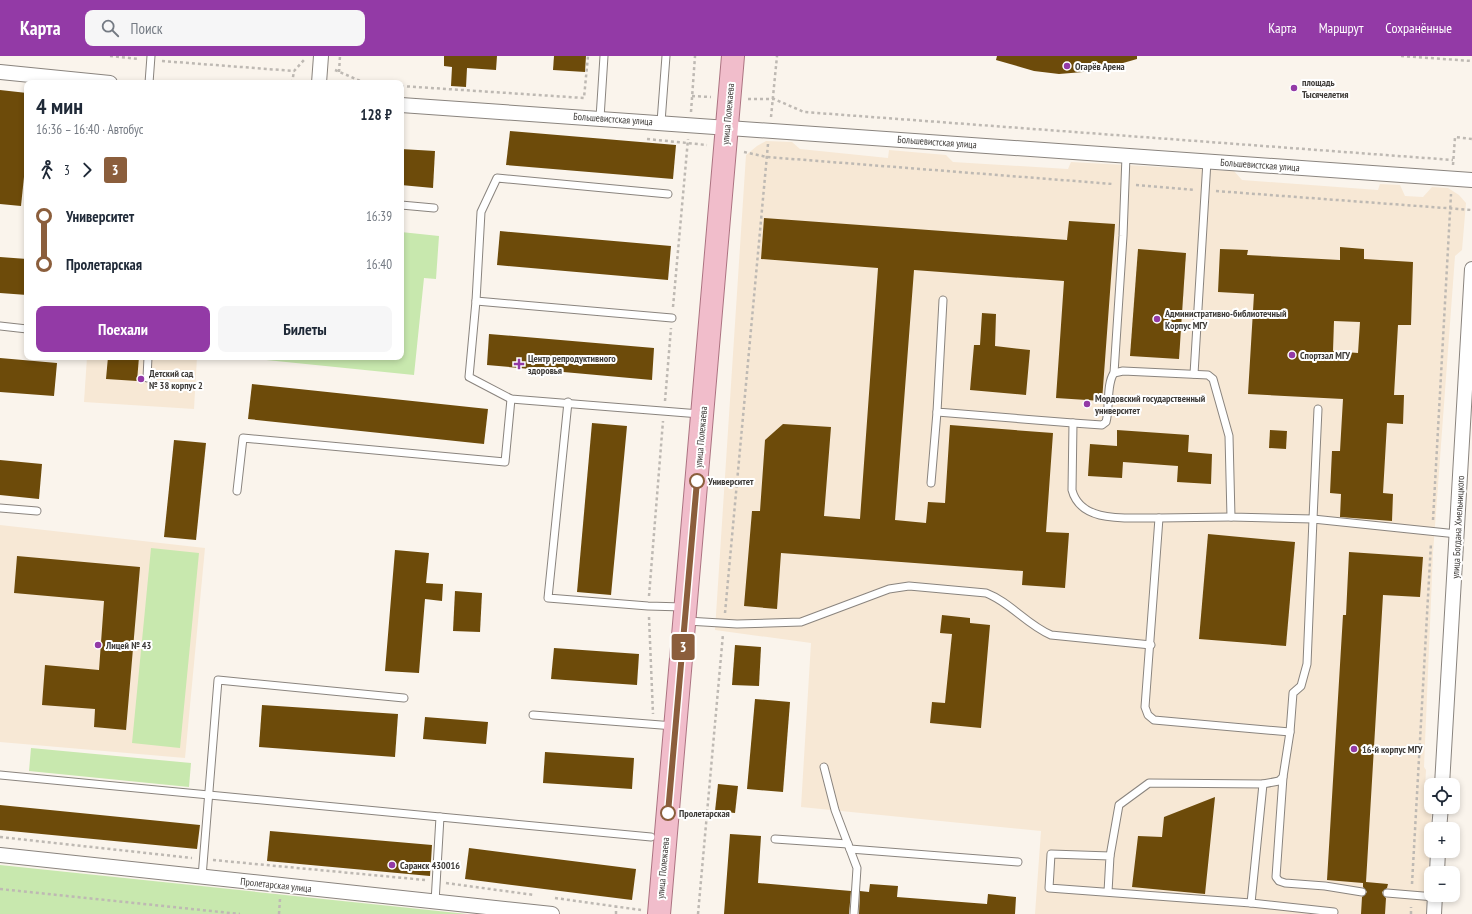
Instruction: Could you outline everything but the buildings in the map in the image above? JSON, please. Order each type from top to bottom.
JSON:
[{"type":"main road","name":"улица Полежаева","points":[[652,908],[676,726],[733,56]]},
{"type":"street","points":[[319,80],[321,60]]},
{"type":"street","points":[[0,72],[46,80]]},
{"type":"street","name":"Большевистская улица","points":[[404,105],[689,124],[727,138],[1126,156],[1472,180]]},
{"type":"street","name":"улица Богдана Хмельницкого","points":[[1442,778],[1472,269]]},
{"type":"street","name":"Пролетарская улица","points":[[0,856],[552,914]]},
{"type":"street","points":[[1434,914],[1435,902]]},
{"type":"lane","points":[[600,118],[604,56]]},
{"type":"lane","points":[[661,122],[666,56]]},
{"type":"lane","points":[[149,80],[151,58]]},
{"type":"lane","points":[[937,412],[1102,425],[1106,422],[1111,380],[1114,373],[1126,156]]},
{"type":"lane","points":[[1194,374],[1207,161]]},
{"type":"lane","points":[[668,194],[497,178],[481,212],[476,301],[468,377],[511,399],[568,402],[703,414]]},
{"type":"lane","points":[[404,206],[434,208]]},
{"type":"lane","points":[[931,483],[937,412],[943,300]]},
{"type":"lane","points":[[476,301],[672,318]]},
{"type":"lane","points":[[0,326],[24,329]]},
{"type":"lane","points":[[147,378],[148,360]]},
{"type":"lane","points":[[1114,373],[1122,371],[1194,374],[1208,375],[1213,379],[1229,436],[1231,517]]},
{"type":"lane","points":[[237,490],[243,438],[505,462],[511,399]]},
{"type":"lane","points":[[568,402],[548,598],[648,606],[724,623],[801,622],[889,589],[909,586],[986,594],[996,597],[1037,630],[1051,636],[1151,645]]},
{"type":"lane","points":[[1318,409],[1307,664],[1301,686],[1293,693],[1290,732],[1283,777],[1276,877],[1279,881],[1285,883],[1326,886],[1362,892]]},
{"type":"lane","points":[[1073,423],[1072,490],[1074,499],[1083,507],[1098,515],[1159,518],[1231,517],[1313,519],[1457,534]]},
{"type":"lane","points":[[0,508],[37,511]]},
{"type":"lane","points":[[1159,518],[1151,645],[1145,707],[1148,715],[1154,720],[1290,732]]},
{"type":"lane","points":[[202,877],[218,680],[404,698]]},
{"type":"lane","points":[[533,715],[676,726]]},
{"type":"lane","points":[[824,767],[835,810],[858,868],[854,914]]},
{"type":"lane","points":[[0,775],[651,837]]},
{"type":"lane","points":[[1108,892],[1110,856],[1119,805],[1150,783],[1264,784],[1272,783],[1283,777]]},
{"type":"lane","points":[[1251,903],[1264,784]]},
{"type":"lane","points":[[435,902],[440,817]]},
{"type":"lane","points":[[776,839],[1018,862]]},
{"type":"lane","points":[[1110,856],[1051,854],[1049,888],[1251,903],[1334,912]]},
{"type":"lane","points":[[1387,894],[1424,895]]},
{"type":"path","points":[[110,56],[151,58],[294,71]]},
{"type":"path","points":[[339,72],[340,56]]},
{"type":"path","points":[[404,86],[584,98],[588,56]]},
{"type":"path","points":[[654,724],[648,606],[695,56]]},
{"type":"path","points":[[772,115],[777,56]]},
{"type":"path","points":[[1401,56],[1472,61]]},
{"type":"path","points":[[292,80],[294,71],[304,60],[321,60],[339,72],[358,80]]},
{"type":"path","points":[[692,96],[730,99],[774,99],[804,112],[1454,160]]},
{"type":"path","points":[[1411,914],[1455,137],[1472,138]]},
{"type":"path","points":[[688,142],[727,138],[767,157],[1472,210]]},
{"type":"path","points":[[698,914],[769,141]]},
{"type":"path","points":[[0,837],[436,882],[538,896]]},
{"type":"path","points":[[0,889],[240,914]]},
{"type":"path","points":[[279,914],[280,896]]},
{"type":"path","points":[[553,898],[643,910],[652,908]]},
{"type":"path","points":[[616,907],[616,914]]},
{"type":"shaded area","name":"Мордовский государственный университет","points":[[766,141],[792,142],[800,149],[888,158],[889,150],[946,155],[953,162],[1068,169],[1071,162],[1234,171],[1242,180],[1378,190],[1380,184],[1400,185],[1405,196],[1423,197],[1432,187],[1448,188],[1459,195],[1466,203],[1462,250],[1455,256],[1433,553],[1424,767],[1426,770],[1426,778],[1424,778],[1424,814],[1432,814],[1431,822],[1424,822],[1424,858],[1429,858],[1429,866],[1424,866],[1424,902],[1427,902],[1426,914],[1035,914],[1041,831],[801,807],[811,643],[715,630],[746,155]]},
{"type":"shaded area","name":"Детский сад № 38 корпус 2","points":[[87,360],[197,360],[194,409],[84,402]]},
{"type":"shaded area","name":"Лицей № 43","points":[[0,525],[205,548],[185,758],[0,742]]},
{"type":"green space","points":[[404,232],[439,236],[436,279],[424,278],[414,375],[267,360],[404,360]]},
{"type":"green space","points":[[151,548],[199,553],[180,748],[132,743]]},
{"type":"green space","points":[[31,748],[191,763],[189,787],[29,771]]},
{"type":"green space","points":[[0,865],[467,914],[0,914]]},
{"type":"bus line","name":"3","points":[[668,813],[697,481]]},
{"type":"place","name":"Огарёв Арена","points":[[1067,66]]},
{"type":"place","name":"площадь Тысячелетия","points":[[1294,88]]},
{"type":"place","name":"Административно-библиотечный Корпус МГУ","points":[[1157,319]]},
{"type":"place","name":"Спортзал МГУ","points":[[1292,355]]},
{"type":"place","name":"Центр репродуктивного здоровья","points":[[519,364]]},
{"type":"place","name":"Детский сад № 38 корпус 2","points":[[141,379]]},
{"type":"place","name":"Мордовский государственный университет","points":[[1087,404]]},
{"type":"place","name":"Университет","points":[[697,481]]},
{"type":"place","name":"Лицей № 43","points":[[98,645]]},
{"type":"place","name":"16-й корпус МГУ","points":[[1354,749]]},
{"type":"place","name":"Пролетарская","points":[[668,813]]},
{"type":"place","name":"Саранск 430016","points":[[392,865]]}]
